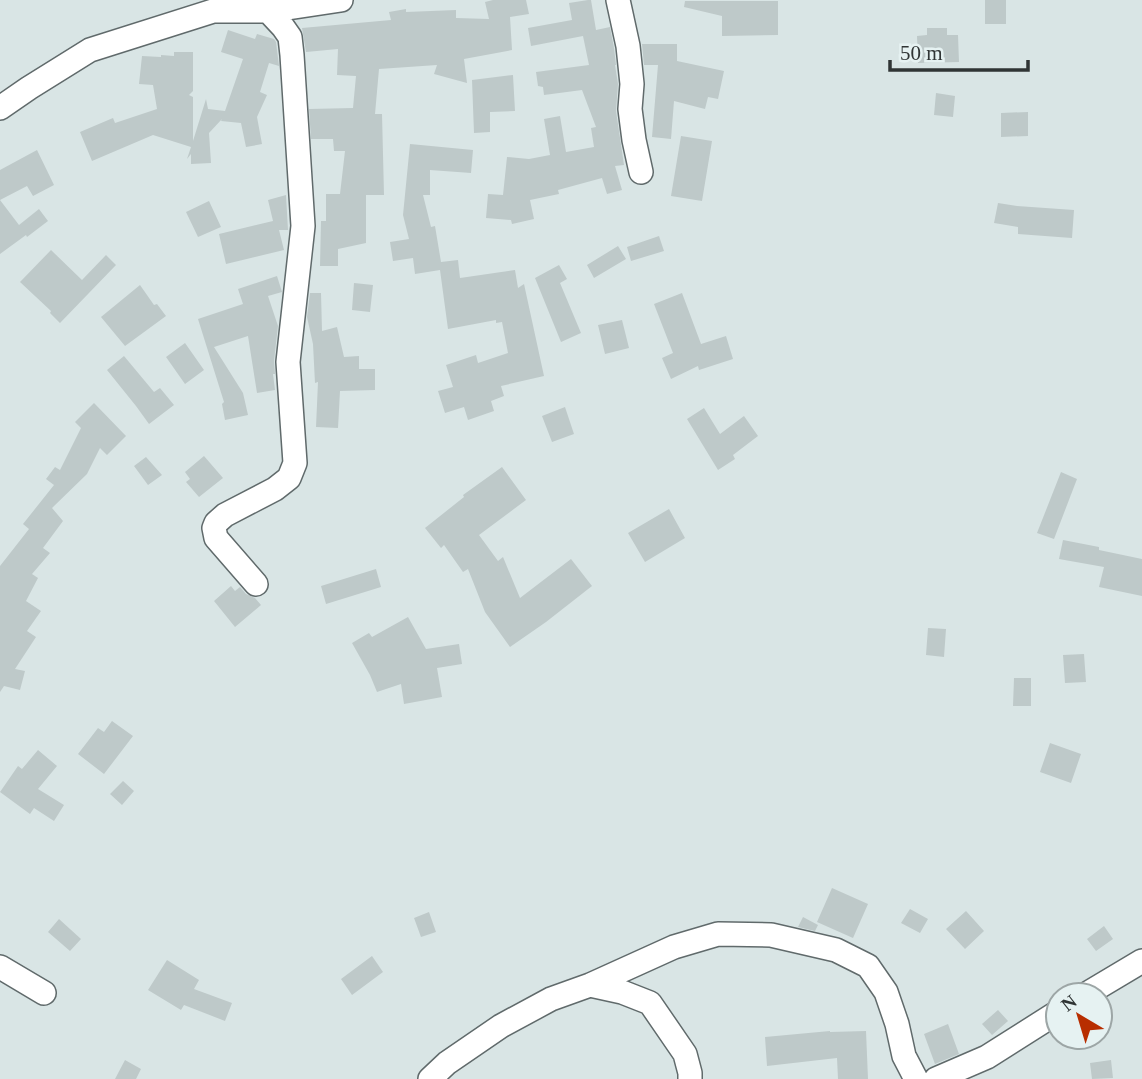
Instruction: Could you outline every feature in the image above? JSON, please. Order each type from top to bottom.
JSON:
[{"type":"street","points":[[0,108],[90,51],[213,5],[268,12],[341,0]]},
{"type":"street","points":[[618,0],[628,46],[632,84],[630,109],[641,172]]},
{"type":"street","points":[[256,584],[216,538],[214,528],[225,515],[275,489],[289,478],[295,463],[288,362],[303,226],[290,37],[268,12]]},
{"type":"street","points":[[430,1079],[447,1063],[500,1026],[551,999],[590,985],[674,947],[718,934],[771,935],[836,950],[868,966],[886,992],[904,1056],[916,1079]]},
{"type":"street","points":[[1108,981],[1142,961]]},
{"type":"street","points":[[0,967],[44,993]]},
{"type":"street","points":[[590,985],[622,992],[650,1003],[685,1054],[690,1079]]},
{"type":"street","points":[[936,1079],[987,1058],[1044,1022]]},
{"type":"building","points":[[526,0],[529,14],[510,17],[512,50],[464,59],[467,83],[434,74],[437,65],[379,69],[375,114],[382,114],[384,195],[366,195],[366,243],[338,249],[338,266],[320,266],[321,221],[326,221],[326,194],[340,194],[345,151],[334,151],[333,139],[311,139],[309,109],[353,108],[356,76],[337,75],[338,49],[306,52],[302,28],[391,20],[389,12],[406,9],[406,12],[456,10],[456,18],[489,19],[485,2]]},
{"type":"building","points":[[591,0],[596,30],[610,27],[614,48],[618,84],[616,111],[624,165],[615,166],[622,190],[607,194],[602,178],[558,190],[559,194],[530,200],[534,219],[512,224],[511,220],[486,218],[488,194],[503,195],[507,157],[529,159],[550,155],[544,119],[560,116],[566,152],[594,147],[591,128],[596,127],[582,90],[544,95],[543,87],[538,86],[536,72],[589,65],[583,36],[531,46],[528,28],[572,20],[569,3]]},
{"type":"building","points":[[985,0],[1006,0],[1006,24],[985,24]]},
{"type":"building","points":[[685,1],[778,1],[778,35],[722,36],[722,16],[684,7]]},
{"type":"building","points":[[927,28],[947,28],[947,35],[958,35],[959,62],[918,63],[917,36],[927,35]]},
{"type":"building","points":[[228,30],[255,39],[257,34],[276,42],[279,66],[269,63],[260,92],[267,95],[257,117],[262,144],[246,147],[241,123],[221,121],[222,119],[209,133],[211,163],[191,164],[191,154],[187,159],[191,147],[153,135],[92,161],[80,132],[113,118],[115,123],[157,109],[153,85],[139,84],[142,56],[174,56],[174,52],[193,52],[193,91],[189,95],[193,97],[193,141],[206,99],[208,109],[225,111],[243,59],[221,52]]},
{"type":"building","points":[[642,44],[677,44],[677,61],[724,71],[718,99],[708,97],[705,109],[674,101],[671,139],[652,137],[658,65],[644,65]]},
{"type":"building","points":[[513,75],[515,111],[490,112],[490,132],[474,133],[472,80]]},
{"type":"building","points":[[936,93],[955,96],[953,117],[934,115]]},
{"type":"building","points":[[1028,112],[1028,136],[1001,137],[1001,113]]},
{"type":"building","points":[[681,136],[712,141],[702,201],[671,196]]},
{"type":"building","points":[[410,144],[473,150],[471,173],[430,170],[430,195],[423,195],[431,227],[435,226],[441,262],[458,260],[460,278],[515,270],[518,288],[524,284],[544,376],[501,386],[504,396],[491,401],[494,411],[468,420],[464,407],[445,413],[438,391],[453,387],[446,365],[476,355],[478,363],[508,353],[502,322],[496,323],[496,320],[448,329],[440,270],[415,274],[413,258],[393,261],[390,242],[409,239],[403,215]]},
{"type":"building","points":[[37,150],[54,185],[33,196],[27,186],[0,200],[0,170]]},
{"type":"building","points":[[286,195],[288,230],[279,230],[284,250],[226,264],[219,234],[273,221],[268,200]]},
{"type":"building","points":[[0,200],[19,225],[39,209],[48,221],[0,254]]},
{"type":"building","points":[[209,201],[221,227],[198,237],[186,212]]},
{"type":"building","points":[[998,203],[1074,210],[1072,238],[1018,234],[1018,227],[994,223]]},
{"type":"building","points":[[659,236],[664,251],[631,261],[627,247]]},
{"type":"building","points":[[618,246],[626,259],[594,278],[587,265]]},
{"type":"building","points":[[51,250],[82,280],[106,255],[116,265],[60,323],[20,282]]},
{"type":"building","points":[[559,265],[567,279],[560,283],[581,333],[561,342],[535,278]]},
{"type":"building","points":[[277,276],[282,292],[268,296],[278,326],[273,374],[275,390],[257,393],[248,336],[214,347],[243,393],[248,415],[225,420],[222,404],[224,402],[198,319],[243,304],[238,289]]},
{"type":"building","points":[[354,283],[373,285],[370,312],[352,310]]},
{"type":"building","points":[[140,285],[154,305],[157,304],[166,316],[125,346],[101,317]]},
{"type":"building","points":[[310,293],[321,293],[322,331],[337,327],[344,357],[359,356],[359,369],[375,369],[375,390],[340,391],[338,428],[316,427],[318,382],[315,383],[313,344],[307,317]]},
{"type":"building","points":[[682,293],[701,344],[726,336],[733,359],[699,370],[698,366],[671,379],[662,358],[673,353],[654,304]]},
{"type":"building","points":[[622,320],[629,348],[605,354],[598,325]]},
{"type":"building","points":[[185,343],[204,370],[185,384],[166,357]]},
{"type":"building","points":[[124,356],[154,392],[160,388],[174,405],[149,424],[107,370]]},
{"type":"building","points":[[94,403],[126,436],[107,455],[100,448],[87,474],[52,508],[63,521],[43,548],[50,553],[32,574],[38,578],[26,601],[41,611],[27,631],[36,637],[15,669],[25,671],[20,690],[4,686],[0,692],[0,566],[29,529],[23,524],[54,485],[46,479],[55,467],[60,470],[81,428],[75,422]]},
{"type":"building","points":[[565,407],[574,434],[552,442],[542,416]]},
{"type":"building","points":[[704,408],[720,434],[744,416],[758,436],[733,455],[735,459],[718,470],[687,419]]},
{"type":"building","points":[[204,456],[223,478],[199,497],[186,482],[190,479],[185,472]]},
{"type":"building","points":[[146,457],[162,475],[148,485],[134,466]]},
{"type":"building","points":[[502,467],[526,500],[479,535],[498,561],[503,557],[520,598],[571,559],[592,586],[510,647],[485,612],[468,569],[463,572],[444,545],[441,548],[425,528],[464,497],[463,495]]},
{"type":"building","points":[[1061,472],[1077,479],[1054,539],[1037,533]]},
{"type":"building","points":[[669,509],[685,538],[645,562],[628,533]]},
{"type":"building","points":[[1063,540],[1142,559],[1142,596],[1099,587],[1104,567],[1059,559]]},
{"type":"building","points":[[376,569],[381,587],[326,604],[321,586]]},
{"type":"building","points":[[231,586],[235,591],[240,587],[261,605],[235,627],[214,601]]},
{"type":"building","points":[[408,617],[426,649],[459,644],[462,664],[437,668],[442,697],[404,704],[401,684],[377,692],[352,643],[369,633],[372,637]]},
{"type":"building","points":[[928,628],[946,629],[944,657],[926,655]]},
{"type":"building","points":[[1084,654],[1086,682],[1065,683],[1063,655]]},
{"type":"building","points":[[1014,678],[1031,678],[1031,706],[1013,706]]},
{"type":"building","points":[[112,721],[133,736],[104,774],[78,754],[98,728],[104,732]]},
{"type":"building","points":[[1050,743],[1081,754],[1071,783],[1040,772]]},
{"type":"building","points":[[38,750],[57,766],[38,789],[64,805],[54,821],[34,808],[30,814],[0,792],[18,766],[22,769]]},
{"type":"building","points":[[123,781],[134,791],[122,805],[110,794]]},
{"type":"building","points":[[832,888],[868,904],[853,938],[817,922]]},
{"type":"building","points":[[910,909],[928,919],[920,933],[901,923]]},
{"type":"building","points":[[966,911],[984,931],[965,949],[946,929]]},
{"type":"building","points":[[429,912],[436,932],[421,937],[414,918]]},
{"type":"building","points":[[803,917],[818,925],[815,931],[798,927]]},
{"type":"building","points":[[59,919],[81,939],[70,951],[48,932]]},
{"type":"building","points":[[1104,926],[1113,939],[1096,951],[1087,939]]},
{"type":"building","points":[[372,956],[383,972],[352,995],[341,979]]},
{"type":"building","points":[[167,960],[199,980],[194,989],[232,1003],[225,1021],[184,1005],[181,1010],[148,990]]},
{"type":"building","points":[[998,1010],[1008,1021],[992,1035],[982,1024]]},
{"type":"building","points":[[948,1024],[959,1054],[935,1064],[924,1034]]},
{"type":"building","points":[[830,1031],[866,1031],[868,1079],[838,1079],[837,1058],[767,1066],[765,1037]]},
{"type":"building","points":[[125,1060],[141,1069],[136,1079],[115,1079]]},
{"type":"building","points":[[1111,1060],[1113,1078],[1092,1079],[1090,1063]]}]
